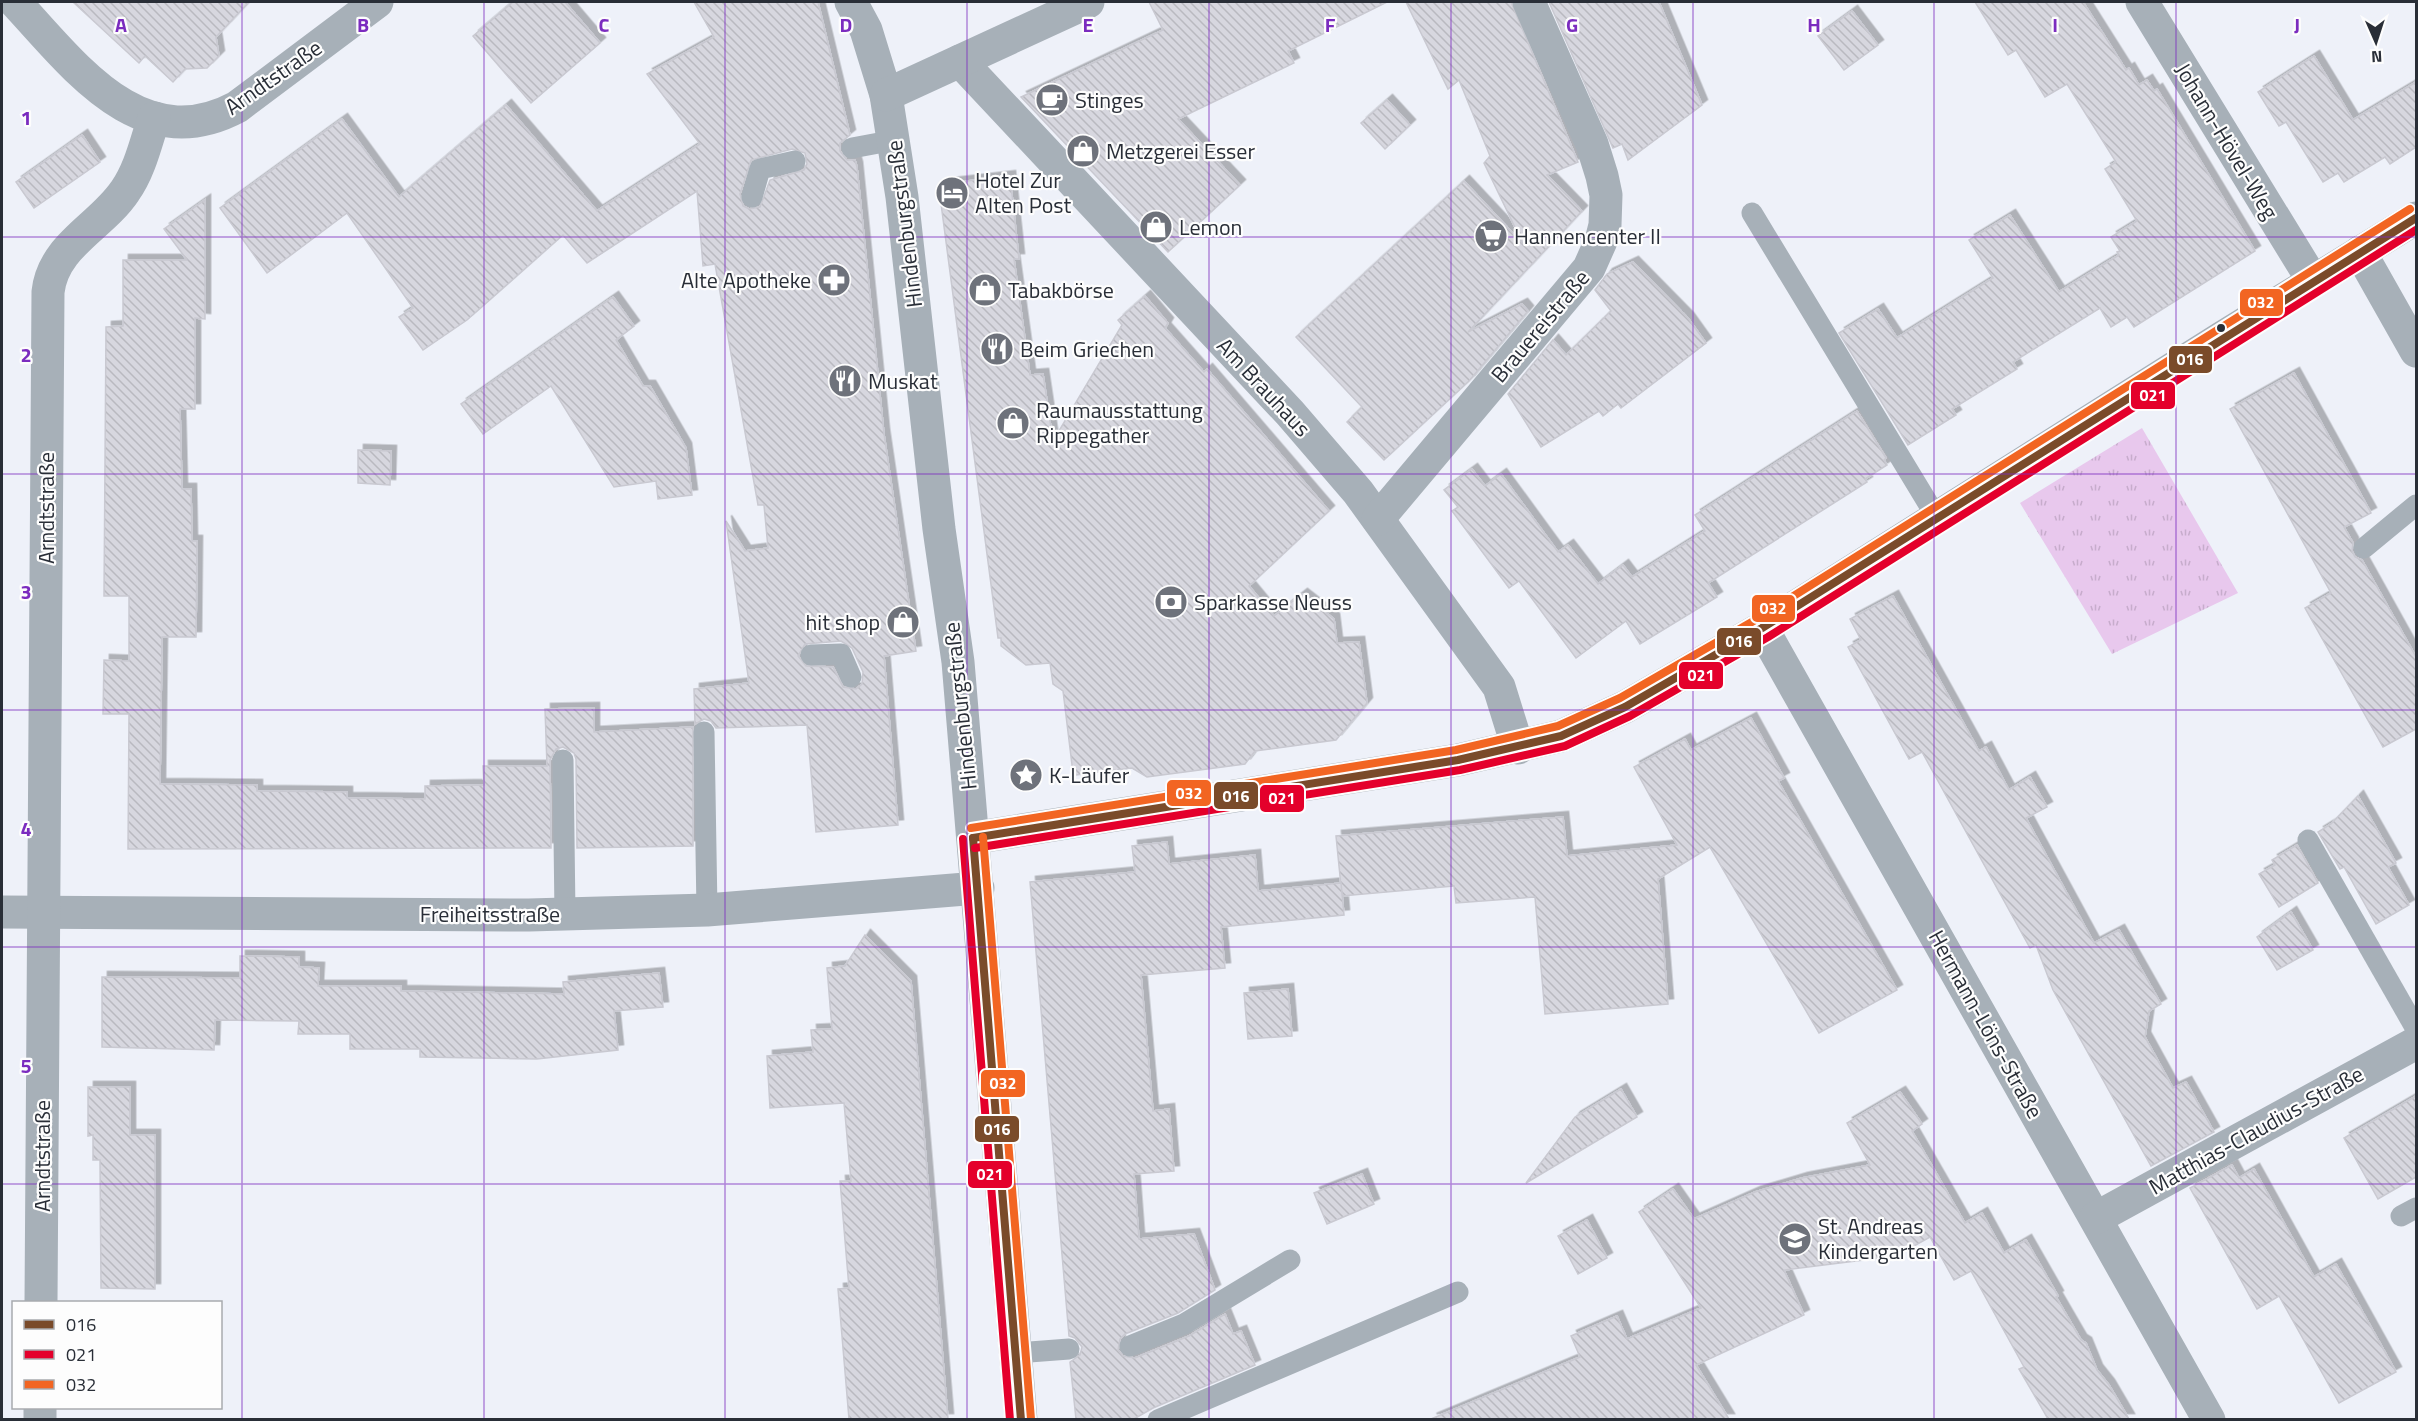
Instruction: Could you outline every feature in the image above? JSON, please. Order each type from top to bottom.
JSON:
[{"type":"street","points":[[15,2],[94,86],[126,107],[154,118]]},
{"type":"street","name":"Arndtstraße","points":[[41,1301],[49,284],[56,264],[66,251],[127,189],[154,118],[173,122],[191,122],[226,113],[261,91],[377,2]]},
{"type":"street","name":"Hindenburgstraße","points":[[851,2],[866,30],[886,95],[895,140],[958,662],[1021,1419]]},
{"type":"street","points":[[886,95],[1088,2]]},
{"type":"street","name":"Brauereistraße","points":[[1378,519],[1588,268],[1601,241],[1606,210],[1602,176],[1592,144],[1529,2]]},
{"type":"street","name":"Johann-Hövel-Weg","points":[[2142,2],[2313,281]]},
{"type":"street","name":"Am Brauhaus","points":[[960,61],[1290,413],[1378,519],[1499,687],[1518,748]]},
{"type":"street","points":[[974,837],[1360,777],[1518,748],[1560,736],[1604,718],[1762,628],[2416,218]]},
{"type":"street","points":[[2360,252],[2416,351]]},
{"type":"street","name":"Hermann-Löns-Straße","points":[[1762,628],[2209,1419]]},
{"type":"street","name":"Freiheitsstraße","points":[[2,912],[565,914],[707,910],[978,888]]},
{"type":"street","name":"Matthias-Claudius-Straße","points":[[2096,1218],[2415,1043]]},
{"type":"lane","points":[[852,148],[895,140]]},
{"type":"lane","points":[[752,197],[760,169],[795,161]]},
{"type":"lane","points":[[1752,213],[1936,518]]},
{"type":"lane","points":[[2364,548],[2416,505]]},
{"type":"lane","points":[[811,655],[841,654],[851,677]]},
{"type":"lane","points":[[704,732],[707,910]]},
{"type":"lane","points":[[563,760],[565,914]]},
{"type":"lane","points":[[2308,840],[2415,1043]]},
{"type":"lane","points":[[1130,1346],[1184,1324],[1290,1260]]},
{"type":"lane","points":[[1158,1419],[1458,1292]]},
{"type":"lane","points":[[1016,1353],[1069,1349]]},
{"type":"green space","points":[[2142,428],[2238,593],[2112,654],[2020,503]]},
{"type":"building","points":[[73,2],[249,2],[216,37],[219,56],[207,68],[185,69],[173,82],[145,56],[139,63]]},
{"type":"building","points":[[513,2],[565,2],[600,43],[531,103],[473,36]]},
{"type":"building","points":[[694,2],[818,2],[850,135],[840,143],[840,151],[847,160],[855,160],[857,167],[884,434],[916,651],[884,656],[898,825],[816,832],[807,725],[716,728],[711,721],[704,719],[695,724],[694,689],[749,683],[726,521],[745,551],[768,548],[764,505],[758,505],[715,264],[703,266],[697,191],[587,263],[563,235],[467,320],[423,350],[399,317],[413,308],[347,213],[267,273],[220,208],[342,119],[399,197],[506,105],[597,211],[700,144],[647,74],[714,37]],"holes":[[[792,149],[805,153],[807,164],[804,170],[770,180],[760,207],[749,209],[743,206],[740,194],[751,160]],[[841,641],[852,648],[863,672],[862,684],[856,689],[843,687],[833,667],[806,666],[798,656],[805,644]]]},
{"type":"building","points":[[1149,2],[1387,2],[1288,51],[1294,63],[1178,119],[1240,185],[1168,252],[1021,97],[1163,30]]},
{"type":"building","name":"Hannencenter II","points":[[1406,2],[1511,2],[1578,162],[1547,175],[1582,211],[1468,332],[1522,304],[1528,311],[1469,381],[1384,460],[1347,422],[1362,407],[1296,337],[1464,181],[1523,244],[1484,163],[1490,156],[1459,80],[1448,89]]},
{"type":"building","points":[[1549,2],[1659,2],[1702,105],[1628,160],[1622,144],[1613,148]]},
{"type":"building","points":[[1975,2],[2083,2],[2126,70],[2129,68],[2139,85],[2147,80],[2154,91],[2157,89],[2255,251],[2134,327],[2127,317],[2111,327],[2100,308],[2013,362],[2017,369],[1952,409],[1956,415],[1908,445],[1839,333],[1878,309],[1897,338],[1993,278],[1969,240],[2010,215],[2059,292],[2119,255],[2117,252],[2120,251],[2111,237],[2137,221],[2105,169],[2116,162],[2067,84],[2045,97],[2016,50],[2008,55]]},
{"type":"building","points":[[1852,11],[1878,45],[1844,70],[1818,36]]},
{"type":"building","points":[[2314,56],[2353,120],[2416,82],[2416,147],[2390,164],[2385,157],[2344,182],[2338,173],[2323,182],[2286,122],[2279,126],[2258,92]]},
{"type":"building","points":[[1387,100],[1410,125],[1385,149],[1361,123]]},
{"type":"building","points":[[82,135],[100,162],[34,208],[16,182]]},
{"type":"building","points":[[1010,176],[1019,259],[1014,259],[1030,375],[1043,374],[1053,441],[1122,325],[1118,320],[1145,296],[1168,323],[1165,328],[1204,372],[1207,369],[1329,511],[1249,586],[1274,616],[1302,594],[1334,619],[1337,643],[1359,642],[1367,703],[1336,740],[1255,751],[1245,764],[1147,777],[1132,768],[1076,775],[1073,773],[1063,691],[1053,684],[1050,663],[1026,665],[1001,646],[1001,638],[998,638],[940,196],[950,183]]},
{"type":"building","points":[[205,200],[205,319],[195,318],[195,409],[180,409],[182,489],[191,489],[192,541],[197,541],[196,637],[162,637],[160,784],[257,785],[257,791],[347,792],[347,798],[425,799],[425,786],[484,785],[483,766],[547,766],[545,709],[594,708],[594,732],[693,727],[693,846],[577,848],[576,759],[574,753],[563,747],[556,749],[550,760],[551,848],[128,849],[129,714],[103,714],[104,660],[129,661],[129,596],[104,596],[106,327],[123,326],[123,260],[187,260],[164,229]]},
{"type":"building","points":[[1633,262],[1688,318],[1706,343],[1621,408],[1618,404],[1603,416],[1599,411],[1541,447],[1508,394],[1553,340],[1566,355],[1611,311],[1595,290],[1607,274]]},
{"type":"building","points":[[613,297],[634,326],[616,340],[643,386],[650,386],[686,448],[692,495],[658,499],[656,481],[614,487],[551,386],[483,434],[461,404]]},
{"type":"building","points":[[2294,373],[2371,513],[2344,527],[2353,543],[2352,551],[2355,557],[2362,560],[2416,657],[2416,729],[2383,747],[2305,608],[2331,593],[2230,409]]},
{"type":"building","points":[[1857,411],[1886,458],[1884,460],[1887,465],[1865,479],[1867,482],[1708,583],[1717,597],[1640,644],[1626,621],[1576,658],[1519,581],[1509,588],[1452,511],[1458,507],[1444,490],[1472,469],[1485,486],[1501,474],[1558,552],[1568,545],[1598,584],[1623,565],[1632,577],[1705,531],[1695,515]]},
{"type":"building","points":[[358,450],[391,451],[390,485],[358,483]]},
{"type":"building","points":[[1893,596],[1979,751],[1986,747],[2009,790],[2030,777],[2047,807],[2026,818],[2094,943],[2119,930],[2161,1004],[2149,1011],[2145,1037],[2173,1088],[2186,1082],[2214,1132],[2151,1166],[2053,990],[2036,945],[2030,948],[1922,752],[1909,759],[1848,647],[1861,640],[1850,619]]},
{"type":"building","points":[[1751,718],[1784,778],[1778,781],[1897,990],[1819,1033],[1710,847],[1658,879],[1668,1004],[1545,1014],[1535,897],[1456,903],[1454,886],[1342,896],[1336,836],[1563,817],[1567,856],[1677,845],[1634,767],[1685,739],[1691,750]]},
{"type":"building","points":[[2358,796],[2396,863],[2388,867],[2409,905],[2376,924],[2344,867],[2340,869],[2318,832],[2331,824]]},
{"type":"building","points":[[1167,842],[1169,864],[1255,855],[1258,891],[1341,883],[1344,915],[1221,927],[1225,968],[1141,975],[1153,1111],[1169,1109],[1174,1171],[1134,1174],[1139,1239],[1194,1234],[1215,1290],[1178,1313],[1125,1334],[1120,1339],[1118,1350],[1123,1356],[1135,1358],[1189,1336],[1225,1314],[1233,1334],[1241,1331],[1255,1365],[1153,1408],[1134,1419],[1076,1419],[1070,1362],[1080,1355],[1082,1347],[1075,1338],[1069,1336],[1030,882],[1135,872],[1132,846]]},
{"type":"building","points":[[2297,845],[2318,883],[2279,907],[2259,874],[2275,865],[2272,860]]},
{"type":"building","points":[[2291,912],[2313,950],[2277,970],[2257,937]]},
{"type":"building","points":[[865,935],[911,981],[948,1419],[849,1419],[838,1289],[849,1288],[840,1181],[851,1181],[844,1103],[770,1108],[767,1056],[813,1052],[811,1030],[832,1029],[827,968],[845,966]]},
{"type":"building","points":[[240,956],[299,957],[299,967],[319,968],[318,986],[401,986],[401,991],[564,994],[563,982],[659,973],[663,1007],[614,1011],[618,1050],[537,1059],[420,1057],[420,1049],[350,1049],[350,1034],[298,1034],[299,1021],[215,1020],[214,1050],[102,1047],[102,977],[240,978]]},
{"type":"building","points":[[1288,989],[1292,1036],[1248,1039],[1244,993]]},
{"type":"building","points":[[88,1087],[130,1087],[130,1135],[155,1135],[155,1289],[101,1288],[100,1160],[93,1160],[93,1135],[88,1136]]},
{"type":"building","points":[[1621,1089],[1637,1117],[1526,1183],[1575,1117]]},
{"type":"building","points":[[1900,1092],[1922,1124],[1912,1131],[1965,1223],[1982,1213],[2004,1253],[2026,1240],[2081,1340],[2086,1343],[2097,1370],[2109,1385],[2129,1419],[2048,1419],[2019,1369],[2024,1367],[1971,1271],[1954,1280],[1930,1237],[1896,1256],[1784,1270],[1804,1315],[1696,1365],[1729,1419],[1431,1419],[1580,1357],[1571,1336],[1617,1316],[1627,1339],[1701,1308],[1639,1212],[1673,1189],[1694,1219],[1755,1192],[1802,1178],[1870,1165],[1847,1123]]},
{"type":"building","points":[[2416,1096],[2416,1177],[2378,1199],[2344,1138]]},
{"type":"building","points":[[2232,1165],[2239,1178],[2254,1169],[2314,1277],[2336,1264],[2396,1372],[2339,1403],[2279,1296],[2257,1309],[2190,1188]]},
{"type":"building","points":[[1362,1174],[1374,1204],[1327,1224],[1314,1193]]},
{"type":"building","points":[[1587,1220],[1607,1258],[1578,1274],[1558,1236]]},
{"type":"transit line","name":"032","points":[[971,828],[1456,750],[1558,726],[1620,698],[1757,619],[2410,209]]},
{"type":"transit line","name":"016","points":[[973,838],[1458,760],[1561,736],[1625,707],[1762,628],[2416,218]]},
{"type":"transit line","name":"021","points":[[975,848],[1460,770],[1565,746],[1630,716],[1768,637],[2416,230]]},
{"type":"transit line","name":"032","points":[[983,837],[1031,1419]]},
{"type":"transit line","name":"016","points":[[973,838],[1021,1420]]},
{"type":"transit line","name":"021","points":[[963,839],[1010,1420]]},
{"type":"place","name":"Stinges","points":[[1052,100]]},
{"type":"place","name":"Metzgerei Esser","points":[[1083,151]]},
{"type":"place","name":"Hotel Zur Alten Post","points":[[952,193]]},
{"type":"place","name":"Lemon","points":[[1156,227]]},
{"type":"place","name":"Hannencenter II","points":[[1491,236]]},
{"type":"place","name":"Alte Apotheke","points":[[834,280]]},
{"type":"place","name":"Tabakbörse","points":[[985,290]]},
{"type":"place","name":"Beim Griechen","points":[[997,349]]},
{"type":"place","name":"Muskat","points":[[845,381]]},
{"type":"place","name":"Raumausstattung Rippegather","points":[[1013,423]]},
{"type":"place","name":"Sparkasse Neuss","points":[[1171,602]]},
{"type":"place","name":"hit shop","points":[[903,622]]},
{"type":"place","name":"K-Läufer","points":[[1026,775]]},
{"type":"place","name":"St. Andreas Kindergarten","points":[[1795,1239]]}]
